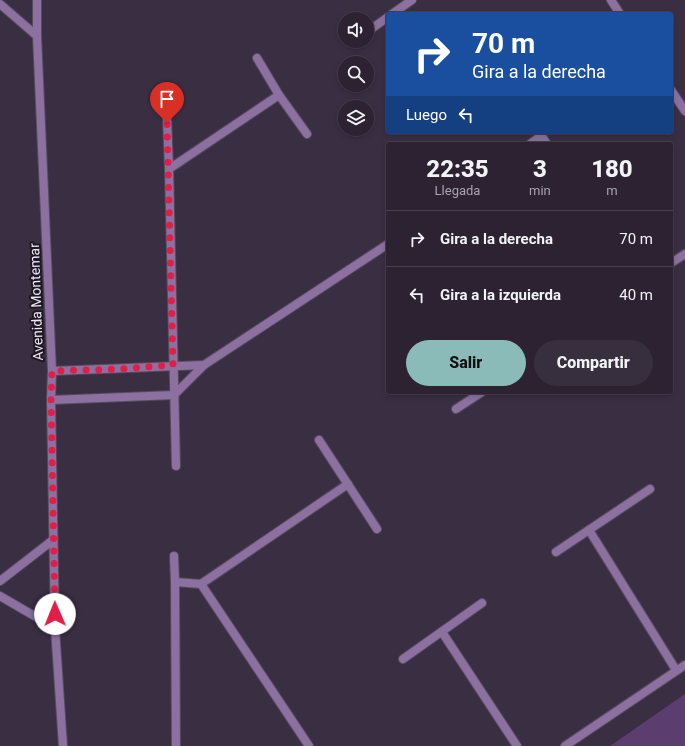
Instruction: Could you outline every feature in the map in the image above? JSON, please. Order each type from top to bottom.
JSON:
[{"type":"street","name":"Avenida Montemar","points":[[37,0],[37,36],[52,371],[53,540],[56,628],[63,746]]},
{"type":"street","points":[[395,12],[412,0]]},
{"type":"street","points":[[611,0],[619,12]]},
{"type":"street","points":[[0,4],[37,36]]},
{"type":"street","points":[[374,27],[386,18]]},
{"type":"street","points":[[257,58],[279,95],[307,134]]},
{"type":"street","points":[[166,92],[176,466]]},
{"type":"street","points":[[673,93],[685,111]]},
{"type":"street","points":[[169,169],[279,95]]},
{"type":"street","points":[[532,142],[540,134]]},
{"type":"street","points":[[51,400],[174,395],[204,365],[386,245]]},
{"type":"street","points":[[673,262],[685,254]]},
{"type":"street","points":[[52,371],[120,369],[173,365],[204,365]]},
{"type":"street","points":[[456,409],[479,394]]},
{"type":"street","points":[[319,440],[377,529]]},
{"type":"street","points":[[175,582],[201,584],[348,484]]},
{"type":"street","points":[[556,552],[650,489]]},
{"type":"street","points":[[589,530],[676,670]]},
{"type":"street","points":[[0,581],[53,540]]},
{"type":"street","points":[[174,556],[176,746]]},
{"type":"street","points":[[201,584],[309,746]]},
{"type":"street","points":[[0,596],[56,628]]},
{"type":"street","points":[[403,659],[482,603]]},
{"type":"street","points":[[442,632],[517,746]]},
{"type":"street","points":[[565,746],[685,665]]},
{"type":"shaded area","points":[[685,694],[685,746],[610,746]]},
{"type":"route","points":[[55,614],[51,400],[52,371],[120,369],[173,365],[170,184],[167,123]]}]
